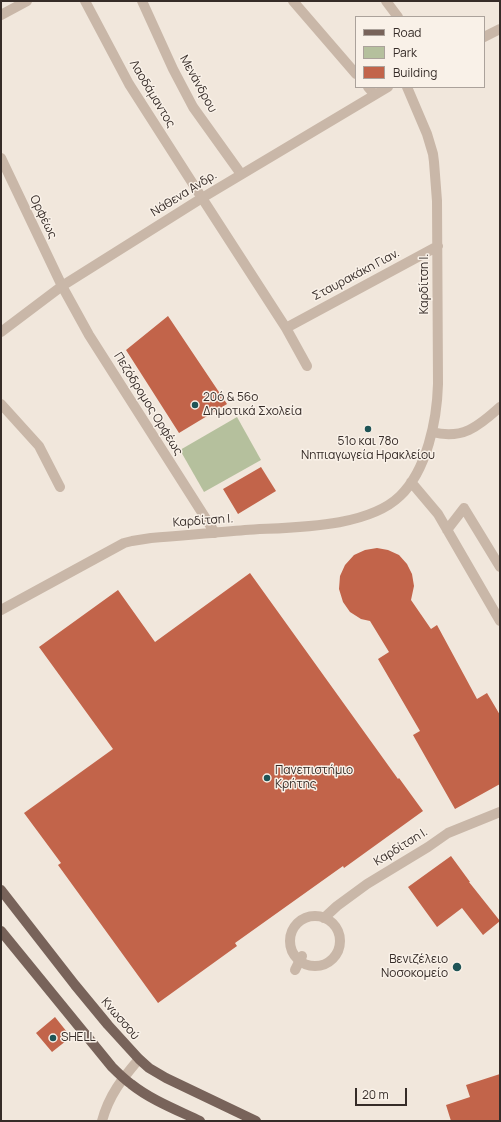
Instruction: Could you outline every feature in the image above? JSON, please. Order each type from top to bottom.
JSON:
[{"type":"main road","name":"Κνωσσού","points":[[1,890],[80,991],[139,1059],[149,1068],[166,1078],[256,1121]]},
{"type":"main road","points":[[1,931],[112,1067],[137,1088],[151,1097],[200,1121]]},
{"type":"street","points":[[1,15],[28,1]]},
{"type":"street","name":"Λαοδάμαντος","points":[[85,1],[129,84],[202,198]]},
{"type":"street","name":"Μενάνδρου","points":[[142,1],[173,69],[193,107],[241,174]]},
{"type":"street","points":[[293,1],[355,73]]},
{"type":"street","points":[[386,1],[397,16]]},
{"type":"street","points":[[485,36],[500,29]]},
{"type":"street","name":"Νάθενα Ανδρ.","points":[[1,332],[62,286],[371,91],[384,88]]},
{"type":"street","name":"Καρδίτση Ι.","points":[[1,610],[124,543],[151,538],[295,527],[343,521],[374,512],[389,504],[400,496],[411,482],[425,456],[432,432],[438,395],[438,246],[437,193],[433,154],[427,134],[407,88]]},
{"type":"street","name":"Ορφέως","points":[[1,158],[62,286]]},
{"type":"street","points":[[202,198],[286,328],[307,366]]},
{"type":"street","name":"Σταυρακάκη Γιαν.","points":[[286,328],[438,246]]},
{"type":"street","name":"Πεζόδρομος Ορφέως","points":[[62,286],[89,335],[215,533]]},
{"type":"street","points":[[1,404],[39,446],[60,487]]},
{"type":"street","points":[[432,432],[452,435],[470,430],[500,407]]},
{"type":"street","points":[[411,482],[438,514],[500,621]]},
{"type":"street","points":[[447,530],[464,508],[500,567]]},
{"type":"street","name":"Καρδίτση Ι.","points":[[324,918],[337,906],[367,884],[448,833],[500,812]]},
{"type":"street","points":[[312,916],[320,916],[324,918],[334,925],[339,932],[340,948],[336,956],[323,966],[315,967],[298,962],[293,955],[289,939],[296,923],[303,918],[312,916]]},
{"type":"street","points":[[102,1121],[111,1096],[123,1077],[139,1059]]},
{"type":"green space","points":[[237,417],[261,460],[204,492],[180,450]]},
{"type":"building","points":[[168,316],[227,404],[179,433],[126,350]]},
{"type":"building","points":[[261,467],[276,491],[238,514],[223,489]]},
{"type":"building","points":[[377,548],[388,550],[399,555],[407,564],[412,574],[414,586],[411,600],[431,629],[437,625],[477,699],[487,693],[500,715],[500,784],[455,809],[413,735],[420,731],[378,659],[389,652],[370,621],[361,619],[350,612],[343,602],[339,589],[340,576],[345,565],[354,555],[365,550]]},
{"type":"building","points":[[250,573],[398,779],[399,778],[423,811],[344,868],[343,866],[235,943],[237,946],[158,1003],[58,865],[61,863],[24,813],[113,749],[39,647],[118,590],[155,642]]},
{"type":"building","points":[[451,856],[469,882],[500,921],[483,935],[462,908],[437,927],[408,887]]},
{"type":"building","points":[[55,1017],[71,1037],[52,1052],[36,1033]]},
{"type":"building","points":[[500,1074],[500,1121],[451,1121],[446,1105],[470,1097],[466,1085]]},
{"type":"place","name":"20ό & 56ο Δημοτικά Σχολεία","points":[[195,405]]},
{"type":"place","name":"51ο και 78ο Νηπιαγωγεία Ηρακλείου","points":[[368,429]]},
{"type":"place","name":"Πανεπιστήμιο Κρήτης","points":[[267,778]]},
{"type":"place","name":"Βενιζέλειο Νοσοκομείο","points":[[457,967]]},
{"type":"place","name":"SHELL","points":[[53,1038]]}]
